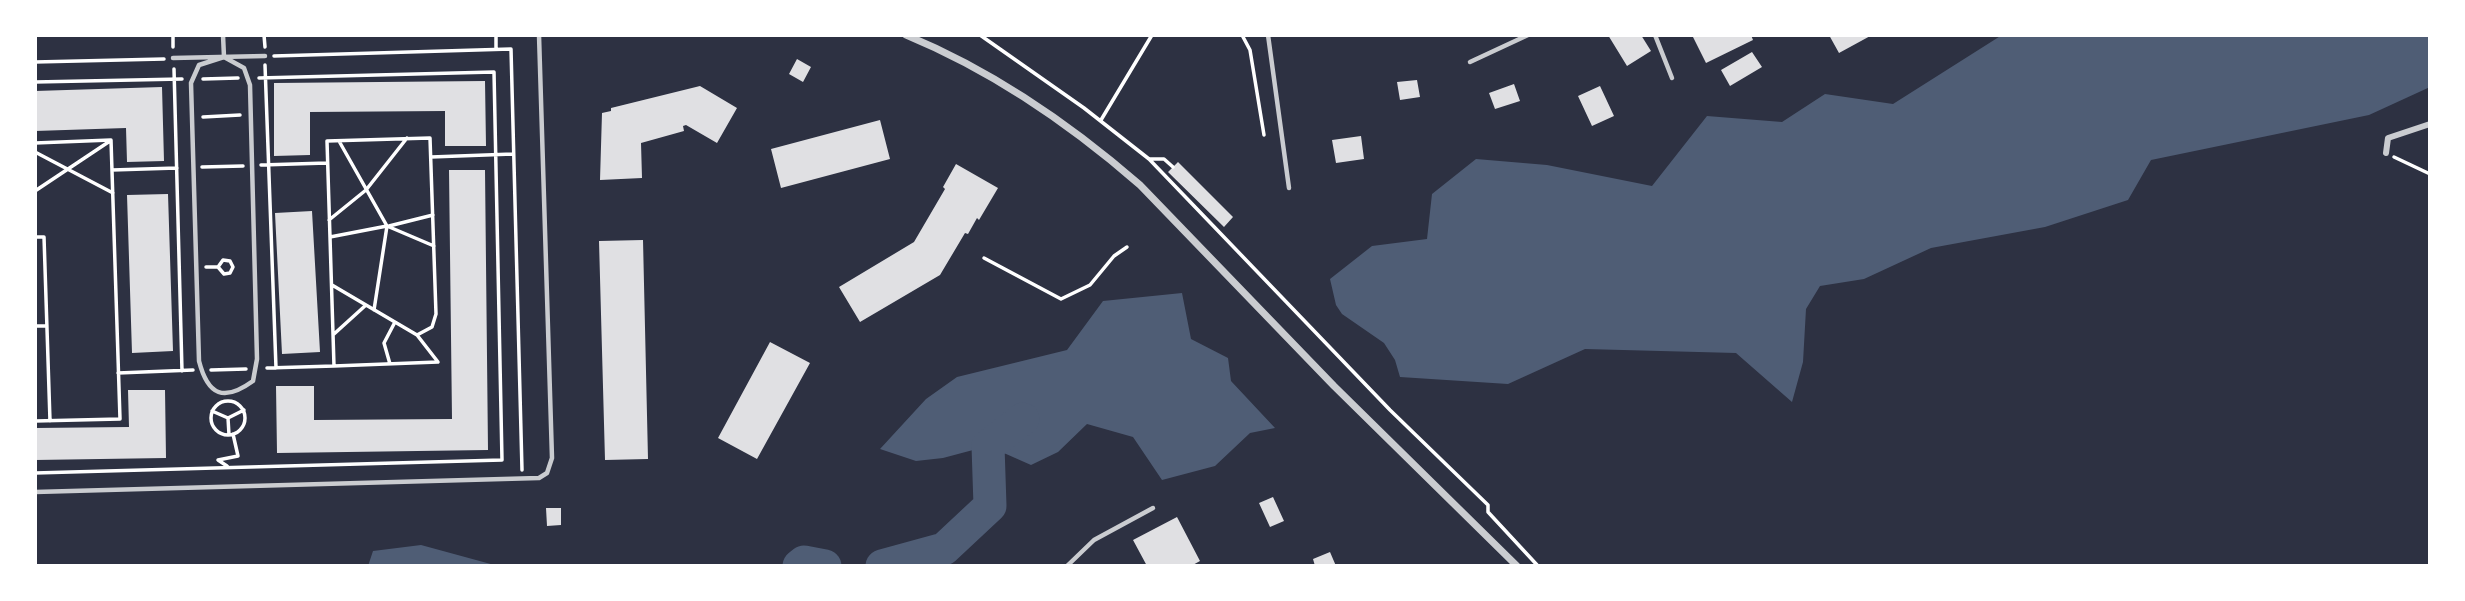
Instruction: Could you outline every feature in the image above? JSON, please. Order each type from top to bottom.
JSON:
[{"type":"street","points":[[906,35],[950,54],[1001,83],[1073,130],[1107,156],[1140,185],[1334,386],[1517,566]]},
{"type":"street","points":[[2386,153],[2388,138],[2430,124]]},
{"type":"lane","points":[[223,35],[224,57]]},
{"type":"lane","points":[[35,492],[539,478],[547,473],[552,458],[539,35]]},
{"type":"lane","points":[[1268,35],[1289,188]]},
{"type":"lane","points":[[1471,62],[1528,35]]},
{"type":"lane","points":[[1655,35],[1672,78]]},
{"type":"lane","points":[[173,58],[265,56]]},
{"type":"lane","points":[[224,57],[244,68],[247,78],[252,166],[256,368],[253,381],[236,393],[219,393],[204,382],[201,370],[193,79],[199,65],[224,57]]},
{"type":"lane","points":[[1067,566],[1094,540],[1153,508]]},
{"type":"path","points":[[496,35],[496,49]]},
{"type":"path","points":[[980,35],[1101,121],[1149,159],[1381,401],[1488,505],[1488,512],[1538,566]]},
{"type":"path","points":[[1101,121],[1152,35]]},
{"type":"path","points":[[1242,35],[1250,50],[1264,135]]},
{"type":"path","points":[[276,368],[265,56],[510,49],[523,478]]},
{"type":"path","points":[[35,62],[173,58],[182,371]]},
{"type":"path","points":[[35,82],[494,72],[502,460],[35,473]]},
{"type":"path","points":[[175,118],[267,115]]},
{"type":"path","points":[[329,220],[366,190],[407,138]]},
{"type":"path","points":[[334,366],[327,141],[430,138],[435,321],[426,332],[417,335]]},
{"type":"path","points":[[35,142],[111,140]]},
{"type":"path","points":[[35,191],[111,140]]},
{"type":"path","points":[[35,421],[120,419],[111,140]]},
{"type":"path","points":[[338,141],[387,226],[434,246]]},
{"type":"path","points":[[35,152],[113,193]]},
{"type":"path","points":[[2386,153],[2430,174]]},
{"type":"path","points":[[431,157],[514,154]]},
{"type":"path","points":[[1149,159],[1164,159],[1173,167]]},
{"type":"path","points":[[112,170],[327,163]]},
{"type":"path","points":[[330,237],[433,215]]},
{"type":"path","points":[[374,310],[387,226]]},
{"type":"path","points":[[35,237],[44,237],[50,421]]},
{"type":"path","points":[[984,258],[1061,299],[1090,285],[1114,256],[1127,247]]},
{"type":"path","points":[[223,260],[230,261],[233,267],[230,273],[224,274],[218,267],[223,260]]},
{"type":"path","points":[[118,373],[438,362],[417,335],[332,285]]},
{"type":"path","points":[[333,335],[366,305]]},
{"type":"path","points":[[390,364],[384,343],[395,322]]},
{"type":"path","points":[[35,326],[47,326]]},
{"type":"path","points":[[212,411],[223,401],[239,404],[244,410],[245,420],[241,429],[231,435]]},
{"type":"path","points":[[228,418],[244,410]]},
{"type":"path","points":[[212,411],[214,428],[231,435]]},
{"type":"path","points":[[212,411],[228,418]]},
{"type":"path","points":[[228,418],[238,456],[218,460],[229,467]]},
{"type":"water","points":[[2002,35],[2430,35],[2430,87],[2369,115],[2151,160],[2128,200],[2045,227],[1931,248],[1864,279],[1820,286],[1806,309],[1803,362],[1792,402],[1736,353],[1585,349],[1508,384],[1400,377],[1395,360],[1384,343],[1342,314],[1336,305],[1330,279],[1372,246],[1427,239],[1432,194],[1476,159],[1547,165],[1652,186],[1707,116],[1782,122],[1825,94],[1893,104]]},
{"type":"water","points":[[1182,293],[1191,339],[1228,358],[1231,381],[1275,428],[1250,433],[1215,466],[1162,480],[1133,437],[1087,424],[1058,452],[1031,465],[988,446],[943,458],[916,461],[880,449],[926,399],[957,377],[1067,350],[1103,301]]},
{"type":"water","points":[[421,545],[498,566],[368,566],[373,551]]},
{"type":"building","points":[[1608,35],[1641,35],[1651,51],[1627,66]]},
{"type":"building","points":[[1692,35],[1751,35],[1753,40],[1706,63]]},
{"type":"building","points":[[1829,35],[1872,35],[1839,53]]},
{"type":"building","points":[[1752,52],[1762,67],[1730,86],[1721,70]]},
{"type":"building","points":[[797,59],[811,67],[803,82],[789,74]]},
{"type":"building","points":[[1417,80],[1420,97],[1400,100],[1397,82]]},
{"type":"building","points":[[485,81],[486,146],[445,146],[445,111],[310,112],[310,155],[274,156],[274,83]]},
{"type":"building","points":[[1514,84],[1520,101],[1495,109],[1489,93]]},
{"type":"building","points":[[700,86],[737,108],[717,143],[686,125],[683,126],[684,131],[641,143],[642,178],[600,180],[602,113],[611,111],[611,108]]},
{"type":"building","points":[[1600,86],[1614,116],[1592,126],[1578,96]]},
{"type":"building","points":[[162,87],[164,161],[127,162],[126,128],[35,131],[35,91]]},
{"type":"building","points":[[880,120],[890,159],[781,188],[771,149]]},
{"type":"building","points":[[1361,136],[1364,159],[1336,163],[1332,140]]},
{"type":"building","points":[[1178,162],[1233,217],[1224,227],[1168,172]]},
{"type":"building","points":[[956,164],[998,188],[979,220],[977,218],[968,234],[965,233],[940,275],[860,322],[839,287],[914,242],[945,189],[943,187]]},
{"type":"building","points":[[449,170],[485,170],[488,450],[277,453],[276,386],[314,386],[314,420],[452,419]]},
{"type":"building","points":[[168,194],[173,351],[132,353],[127,195]]},
{"type":"building","points":[[312,211],[320,352],[282,354],[275,213]]},
{"type":"building","points":[[643,240],[648,459],[605,460],[599,241]]},
{"type":"building","points":[[770,342],[810,363],[757,459],[718,438]]},
{"type":"building","points":[[128,390],[165,390],[166,458],[35,460],[35,428],[129,427]]},
{"type":"building","points":[[1273,497],[1284,521],[1270,527],[1259,503]]},
{"type":"building","points":[[546,508],[561,508],[561,525],[547,526]]},
{"type":"building","points":[[1177,517],[1200,561],[1191,566],[1147,566],[1133,540]]},
{"type":"building","points":[[1330,552],[1336,566],[1315,566],[1313,559]]},
{"type":"waterway","points":[[882,566],[944,549],[990,506],[988,446],[1023,419]]},
{"type":"waterway","points":[[799,566],[804,562],[825,566]]}]
